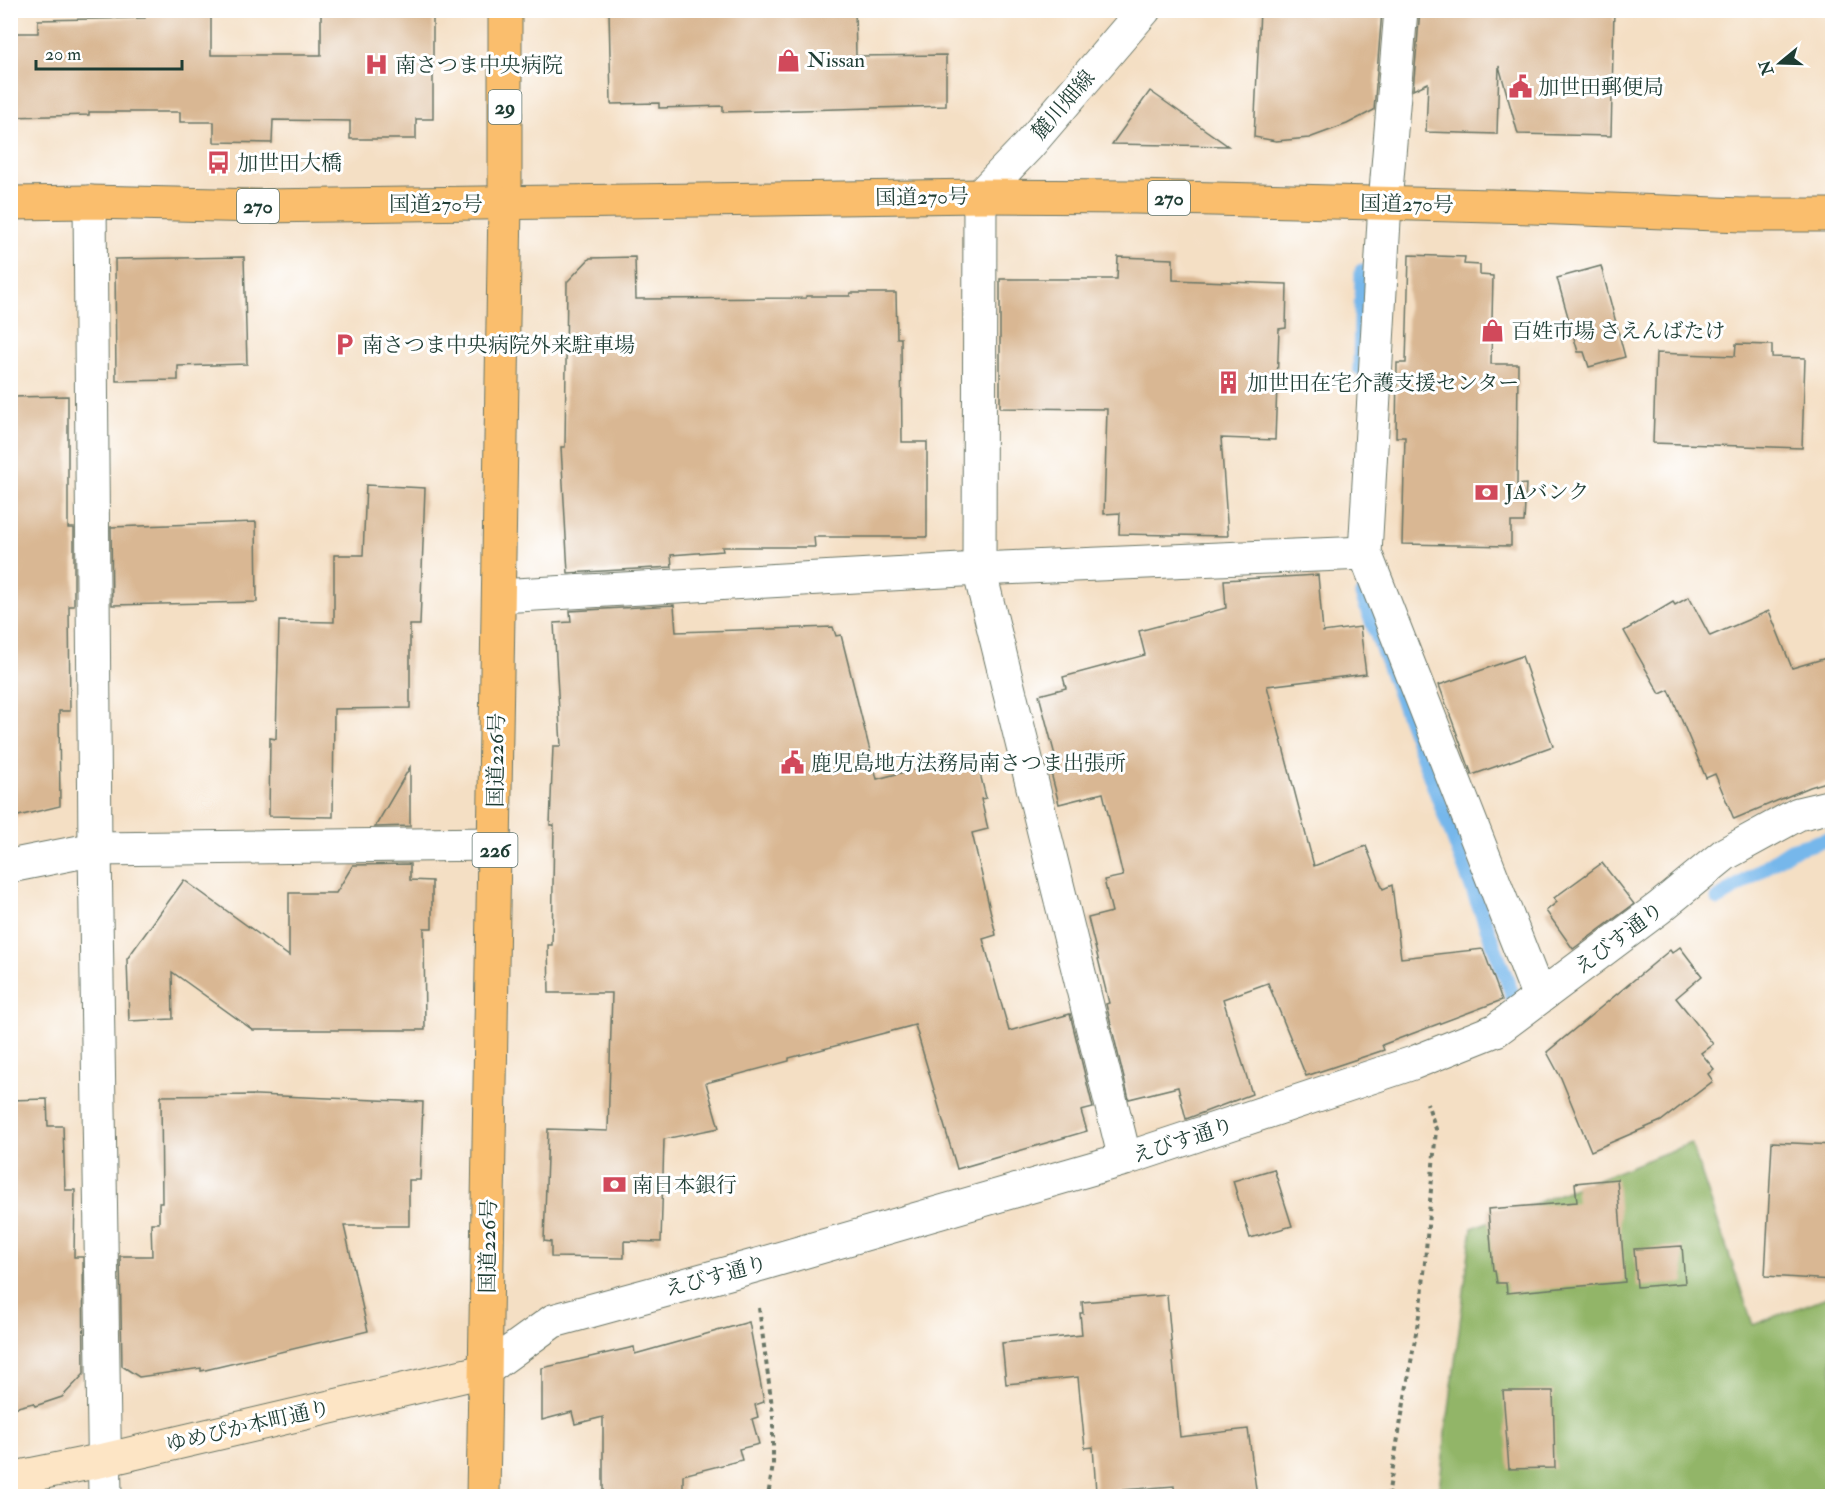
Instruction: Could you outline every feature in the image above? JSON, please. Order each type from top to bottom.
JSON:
[{"type":"main road","name":"29","points":[[505,10],[505,204]]},
{"type":"main road","name":"国道270号","points":[[10,203],[90,202],[261,206],[409,202],[505,204],[980,196],[1135,197],[1742,215],[1833,215]]},
{"type":"main road","name":"国道226号","points":[[483,1497],[505,204]]},
{"type":"street","name":"麓川畑線","points":[[980,196],[1028,146],[1144,10]]},
{"type":"street","points":[[1401,10],[1385,203],[1365,553],[1539,998]]},
{"type":"street","points":[[980,196],[979,569],[1125,1159]]},
{"type":"street","points":[[90,202],[95,849],[105,1497]]},
{"type":"street","points":[[499,596],[979,569],[1365,553]]},
{"type":"street","name":"えびす通り","points":[[484,1371],[553,1321],[754,1266],[1125,1159],[1413,1063],[1496,1030],[1659,908],[1725,854],[1798,814],[1833,806]]},
{"type":"street","points":[[10,866],[95,849],[495,844]]},
{"type":"street","name":"ゆめぴか本町通り","points":[[10,1479],[104,1460],[484,1371]]},
{"type":"path","points":[[1388,1497],[1422,1298],[1436,1129],[1413,1063]]},
{"type":"path","points":[[754,1266],[773,1414],[773,1465],[768,1497]]},
{"type":"green space","points":[[1691,1143],[1753,1325],[1832,1295],[1832,1496],[1438,1496],[1472,1228]]},
{"type":"building","points":[[145,10],[211,10],[211,55],[321,55],[321,10],[433,10],[433,119],[416,119],[416,139],[350,139],[350,121],[273,120],[272,143],[214,142],[214,122],[180,122],[180,112],[89,112],[89,115],[10,117],[10,33],[38,33],[38,20],[145,18]]},
{"type":"building","points":[[609,10],[855,10],[856,56],[946,55],[946,106],[723,112],[723,106],[659,108],[659,103],[611,104]]},
{"type":"building","points":[[1260,10],[1382,10],[1374,110],[1347,124],[1309,138],[1276,141],[1254,137]]},
{"type":"building","name":"加世田郵便局","points":[[1420,10],[1614,10],[1611,136],[1518,134],[1499,66],[1497,134],[1426,132],[1428,83],[1413,90]]},
{"type":"building","points":[[1150,91],[1228,146],[1112,144]]},
{"type":"building","points":[[1409,255],[1465,257],[1464,264],[1480,265],[1480,275],[1493,276],[1491,364],[1518,364],[1517,485],[1526,484],[1524,522],[1511,522],[1511,546],[1402,544],[1405,437],[1396,437],[1397,363],[1406,363]]},
{"type":"building","points":[[244,257],[247,364],[178,366],[178,380],[116,381],[115,259]]},
{"type":"building","points":[[635,257],[636,299],[806,298],[806,296],[850,296],[850,293],[896,293],[897,338],[901,338],[902,442],[927,442],[927,537],[814,537],[815,547],[722,547],[723,551],[671,555],[672,567],[568,573],[561,447],[565,447],[567,282],[590,258]]},
{"type":"building","points":[[1118,257],[1173,259],[1173,280],[1287,284],[1286,328],[1279,329],[1275,440],[1221,438],[1228,536],[1119,534],[1120,513],[1104,514],[1107,409],[1000,408],[1000,279],[1117,279]]},
{"type":"building","points":[[1601,266],[1625,357],[1589,367],[1584,352],[1578,352],[1557,278]]},
{"type":"building","points":[[1736,344],[1772,345],[1772,357],[1805,358],[1802,448],[1653,443],[1656,353],[1735,356]]},
{"type":"building","points":[[68,396],[68,528],[74,528],[74,606],[69,606],[70,711],[59,711],[60,806],[10,818],[10,397]]},
{"type":"building","points":[[366,485],[425,488],[420,625],[410,625],[410,708],[334,709],[333,817],[269,816],[270,738],[276,739],[279,621],[334,622],[334,555],[363,555]]},
{"type":"building","points":[[256,522],[257,602],[112,605],[111,527]]},
{"type":"building","points":[[1318,575],[1323,632],[1360,627],[1366,674],[1267,686],[1314,866],[1366,846],[1383,889],[1392,885],[1401,958],[1483,949],[1502,1000],[1382,1045],[1384,1050],[1306,1076],[1268,983],[1223,999],[1252,1094],[1186,1119],[1178,1087],[1129,1099],[1088,918],[1112,912],[1104,880],[1123,876],[1103,793],[1059,804],[1049,765],[1057,763],[1039,695],[1066,688],[1063,677],[1145,655],[1139,631],[1226,608],[1224,580]]},
{"type":"building","points":[[1689,597],[1710,636],[1769,611],[1792,668],[1833,656],[1833,780],[1810,787],[1734,819],[1715,774],[1706,778],[1669,690],[1660,694],[1624,631],[1673,602],[1675,605]]},
{"type":"building","points":[[674,605],[676,632],[833,627],[836,636],[841,635],[877,779],[962,757],[963,760],[976,757],[986,798],[981,799],[988,829],[972,833],[996,935],[983,939],[1009,1031],[1070,1014],[1093,1108],[1081,1111],[1087,1131],[957,1169],[915,1025],[789,1058],[789,1061],[706,1083],[719,1128],[664,1139],[661,1242],[624,1241],[624,1258],[551,1257],[551,1242],[544,1241],[548,1129],[608,1131],[612,993],[549,993],[548,945],[552,945],[554,825],[550,825],[553,746],[561,746],[554,623],[571,622],[570,611]]},
{"type":"building","points":[[1522,656],[1553,746],[1472,775],[1439,685]]},
{"type":"building","points":[[410,767],[410,826],[375,827]]},
{"type":"building","points":[[1602,863],[1634,904],[1573,949],[1546,911],[1557,902],[1554,898]]},
{"type":"building","points":[[410,864],[410,880],[432,881],[432,928],[424,928],[425,1030],[253,1030],[172,972],[173,1019],[129,1021],[127,959],[184,880],[289,956],[289,893],[336,893],[353,865]]},
{"type":"building","points":[[1680,947],[1702,976],[1676,998],[1713,1044],[1701,1053],[1714,1069],[1708,1074],[1713,1081],[1661,1121],[1591,1151],[1561,1078],[1547,1052],[1670,950],[1672,953]]},
{"type":"building","points":[[257,1095],[423,1102],[420,1180],[409,1180],[409,1226],[344,1226],[368,1331],[201,1371],[201,1368],[139,1377],[122,1366],[120,1256],[152,1256],[151,1223],[159,1223],[159,1203],[162,1203],[161,1096]]},
{"type":"building","points":[[47,1099],[48,1126],[63,1126],[65,1190],[75,1190],[74,1257],[83,1257],[84,1374],[62,1397],[35,1406],[33,1403],[10,1409],[10,1100]]},
{"type":"building","points":[[1772,1142],[1833,1145],[1833,1280],[1765,1276]]},
{"type":"building","points":[[1274,1169],[1292,1226],[1250,1238],[1233,1181]]},
{"type":"building","points":[[1617,1179],[1625,1282],[1507,1293],[1506,1283],[1497,1283],[1495,1271],[1493,1271],[1488,1209],[1577,1202],[1575,1183]]},
{"type":"building","points":[[1682,1246],[1685,1283],[1637,1287],[1634,1249]]},
{"type":"building","points":[[1167,1295],[1180,1437],[1248,1429],[1257,1497],[1175,1497],[1174,1486],[1096,1492],[1093,1447],[1085,1448],[1078,1377],[1006,1384],[1002,1343],[1082,1335],[1080,1313],[1083,1313],[1082,1302]]},
{"type":"building","points":[[749,1322],[764,1402],[755,1405],[758,1417],[752,1419],[759,1444],[739,1449],[742,1460],[683,1475],[683,1497],[603,1497],[603,1417],[575,1424],[572,1412],[542,1420],[542,1368],[634,1347],[635,1354]]},
{"type":"building","points":[[1503,1391],[1553,1391],[1555,1468],[1509,1469]]},
{"type":"waterway","points":[[1360,368],[1362,271]]},
{"type":"waterway","points":[[1362,595],[1514,999]]},
{"type":"waterway","points":[[1718,899],[1791,850],[1832,838]]},
{"type":"place","name":"Nissan","points":[[789,60]]},
{"type":"place","name":"南さつま中央病院","points":[[377,65]]},
{"type":"place","name":"加世田郵便局","points":[[1520,87]]},
{"type":"place","name":"加世田大橋","points":[[219,163]]},
{"type":"place","name":"百姓市場 さえんばたけ","points":[[1493,331]]},
{"type":"place","name":"南さつま中央病院外来駐車場","points":[[344,345]]},
{"type":"place","name":"加世田在宅介護支援センター","points":[[1229,383]]},
{"type":"place","name":"JAバンク","points":[[1487,492]]},
{"type":"place","name":"鹿児島地方法務局南さつま出張所","points":[[793,763]]},
{"type":"place","name":"南日本銀行","points":[[614,1185]]}]
